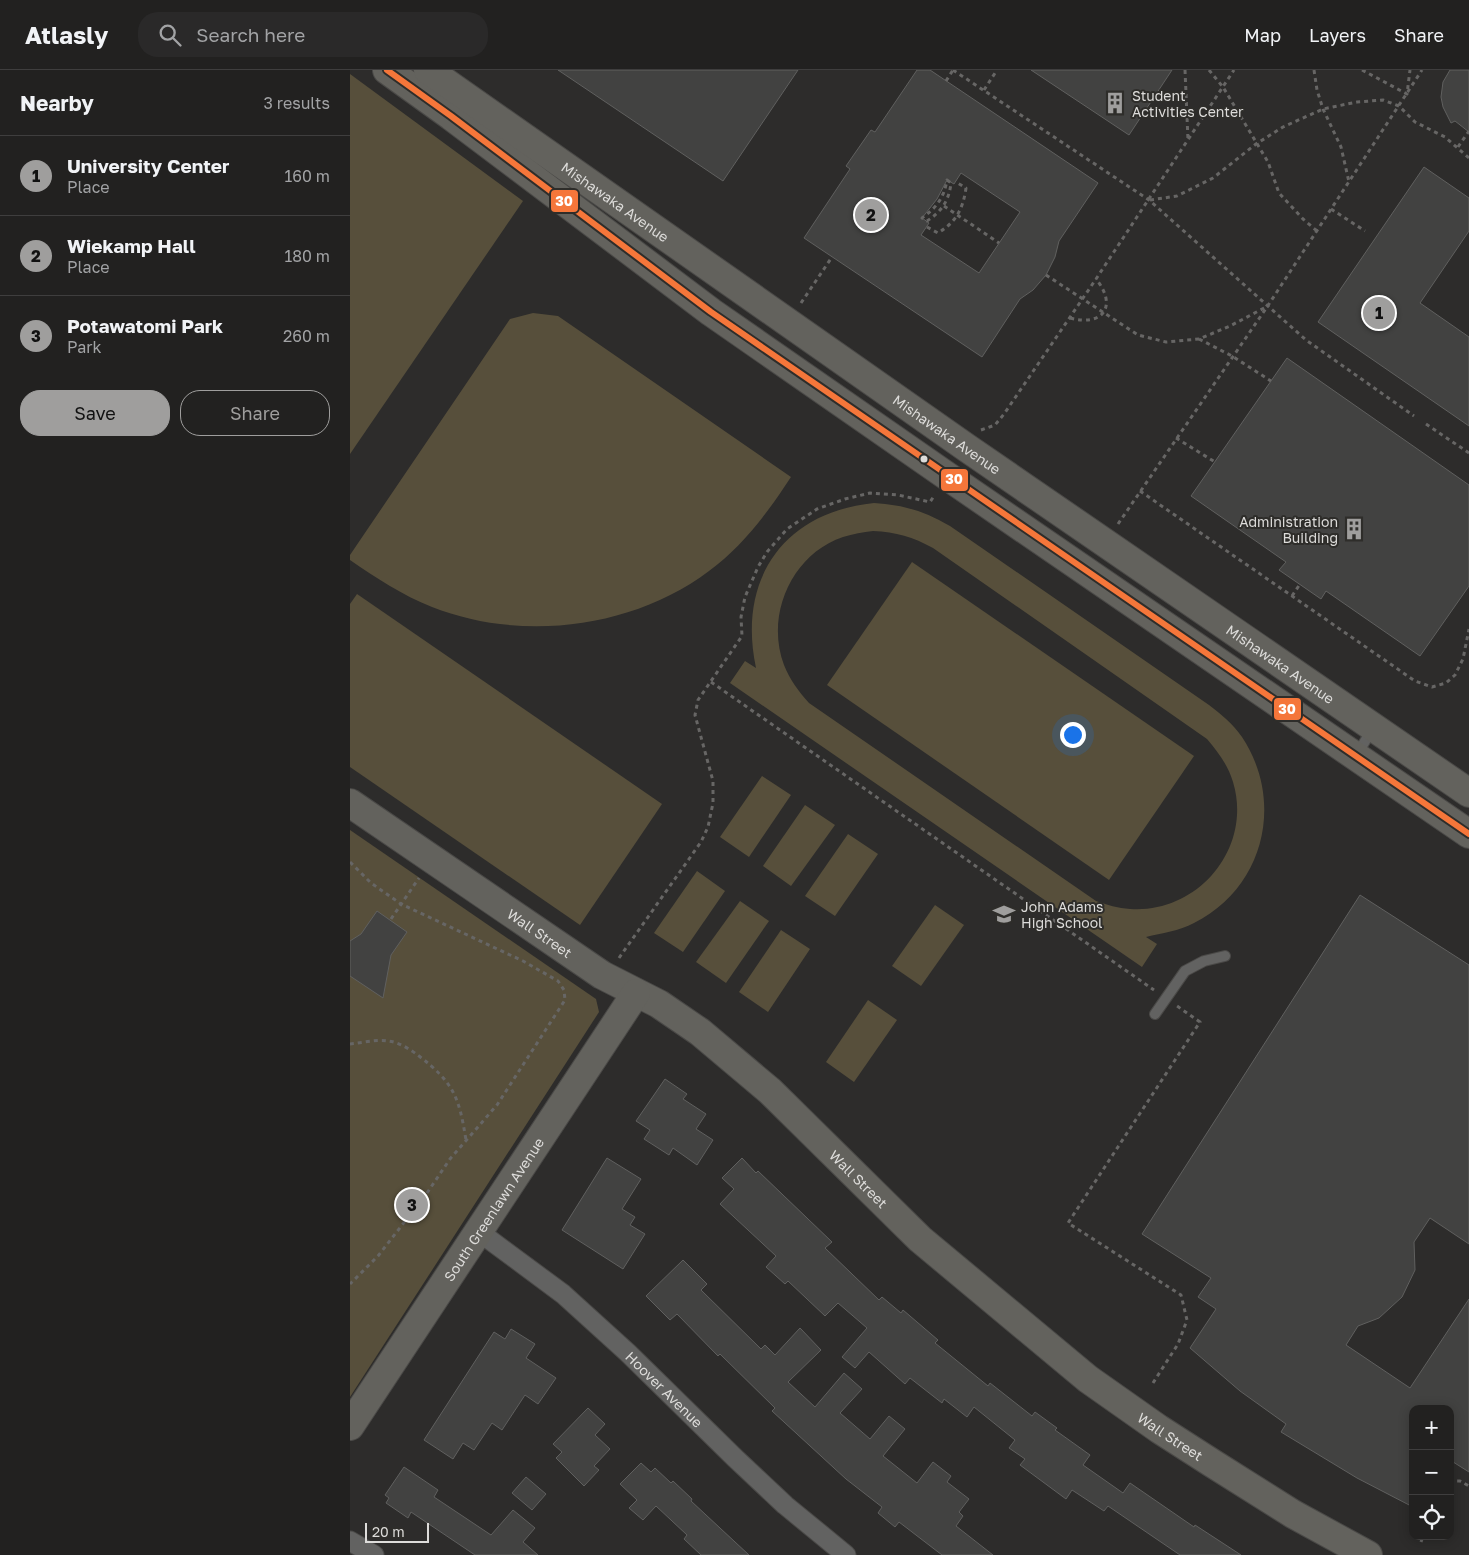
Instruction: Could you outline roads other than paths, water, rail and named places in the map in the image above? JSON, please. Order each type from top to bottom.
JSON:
[{"type":"main road","name":"Mishawaka Avenue","points":[[387,70],[711,312],[955,482],[1469,834]]},
{"type":"main road","name":"Mishawaka Avenue","points":[[428,70],[959,443],[1469,793]]},
{"type":"main road","name":"Wall Street","points":[[350,803],[606,978],[659,1004],[700,1032],[763,1085],[920,1239],[1088,1379],[1159,1429],[1293,1514],[1368,1555]]},
{"type":"main road","name":"South Greenlawn Avenue","points":[[350,1426],[636,993]]},
{"type":"street","name":"Hoover Avenue","points":[[478,1231],[569,1299],[628,1353],[735,1458],[785,1504],[846,1555]]},
{"type":"street","points":[[350,1541],[374,1555]]},
{"type":"lane","points":[[1356,756],[1374,728]]},
{"type":"lane","points":[[1155,1014],[1185,971],[1204,961],[1225,956]]},
{"type":"place","name":"Student Activities Center","points":[[1115,103]]},
{"type":"place","name":"Wiekamp Hall","points":[[871,215]]},
{"type":"place","name":"University Center","points":[[1379,313]]},
{"type":"place","name":"Administration Building","points":[[1354,529]]},
{"type":"place","name":"John Adams High School","points":[[1004,914]]},
{"type":"place","name":"Potawatomi Park","points":[[412,1205]]}]
